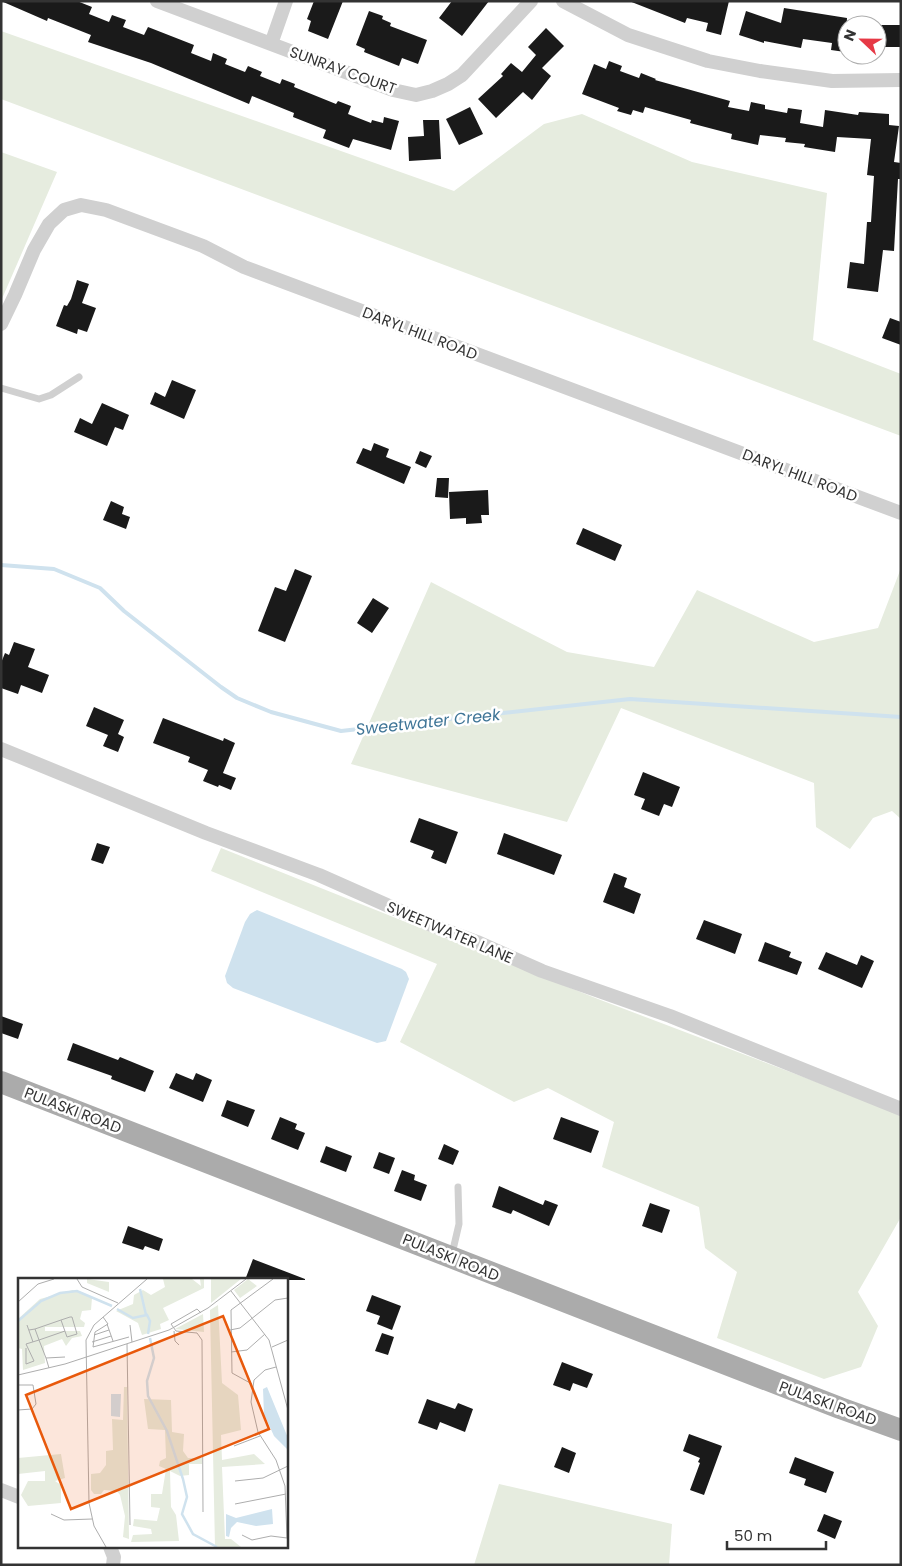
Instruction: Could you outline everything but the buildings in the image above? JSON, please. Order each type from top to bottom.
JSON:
[{"type":"main road","name":"PULASKI ROAD","points":[[1,1082],[901,1430]]},
{"type":"street","name":"SUNRAY COURT","points":[[157,1],[393,90],[416,95],[432,91],[462,75],[531,1]]},
{"type":"street","points":[[271,44],[286,1]]},
{"type":"street","points":[[563,1],[628,35],[708,61],[760,71],[832,81],[901,80]]},
{"type":"street","name":"DARYL HILL ROAD","points":[[1,324],[16,295],[34,250],[48,224],[64,210],[81,205],[98,208],[203,246],[244,267],[901,513]]},
{"type":"street","name":"SWEETWATER LANE","points":[[1,750],[319,875],[542,971],[670,1016],[901,1109]]},
{"type":"street","points":[[1,1490],[18,1497]]},
{"type":"street","points":[[110,1548],[114,1557],[113,1565]]},
{"type":"lane","points":[[1,388],[39,399],[51,395],[79,377]]},
{"type":"lane","points":[[452,1257],[459,1224],[458,1187]]},
{"type":"shaded area","points":[[1,31],[454,191],[544,124],[582,114],[692,162],[827,193],[813,340],[901,374],[901,436],[1,99]]},
{"type":"shaded area","points":[[1,152],[57,172],[1,301]]},
{"type":"shaded area","points":[[901,568],[901,819],[892,811],[873,818],[850,849],[816,827],[814,783],[621,708],[567,822],[351,764],[431,582],[567,652],[654,667],[697,590],[814,642],[878,628]]},
{"type":"shaded area","points":[[221,848],[598,999],[901,1114],[901,1217],[858,1292],[878,1326],[861,1367],[824,1379],[717,1338],[737,1272],[705,1248],[699,1207],[602,1167],[614,1122],[548,1088],[514,1102],[400,1042],[437,964],[211,871]]},
{"type":"shaded area","points":[[499,1484],[672,1524],[669,1565],[474,1565]]},
{"type":"water","points":[[257,910],[406,972],[409,979],[386,1041],[377,1043],[233,988],[227,983],[225,976],[245,922],[250,914]]},
{"type":"waterway","name":"Sweetwater Creek","points":[[1,565],[54,569],[100,588],[124,611],[237,698],[271,712],[341,731],[630,699],[901,717]]}]
